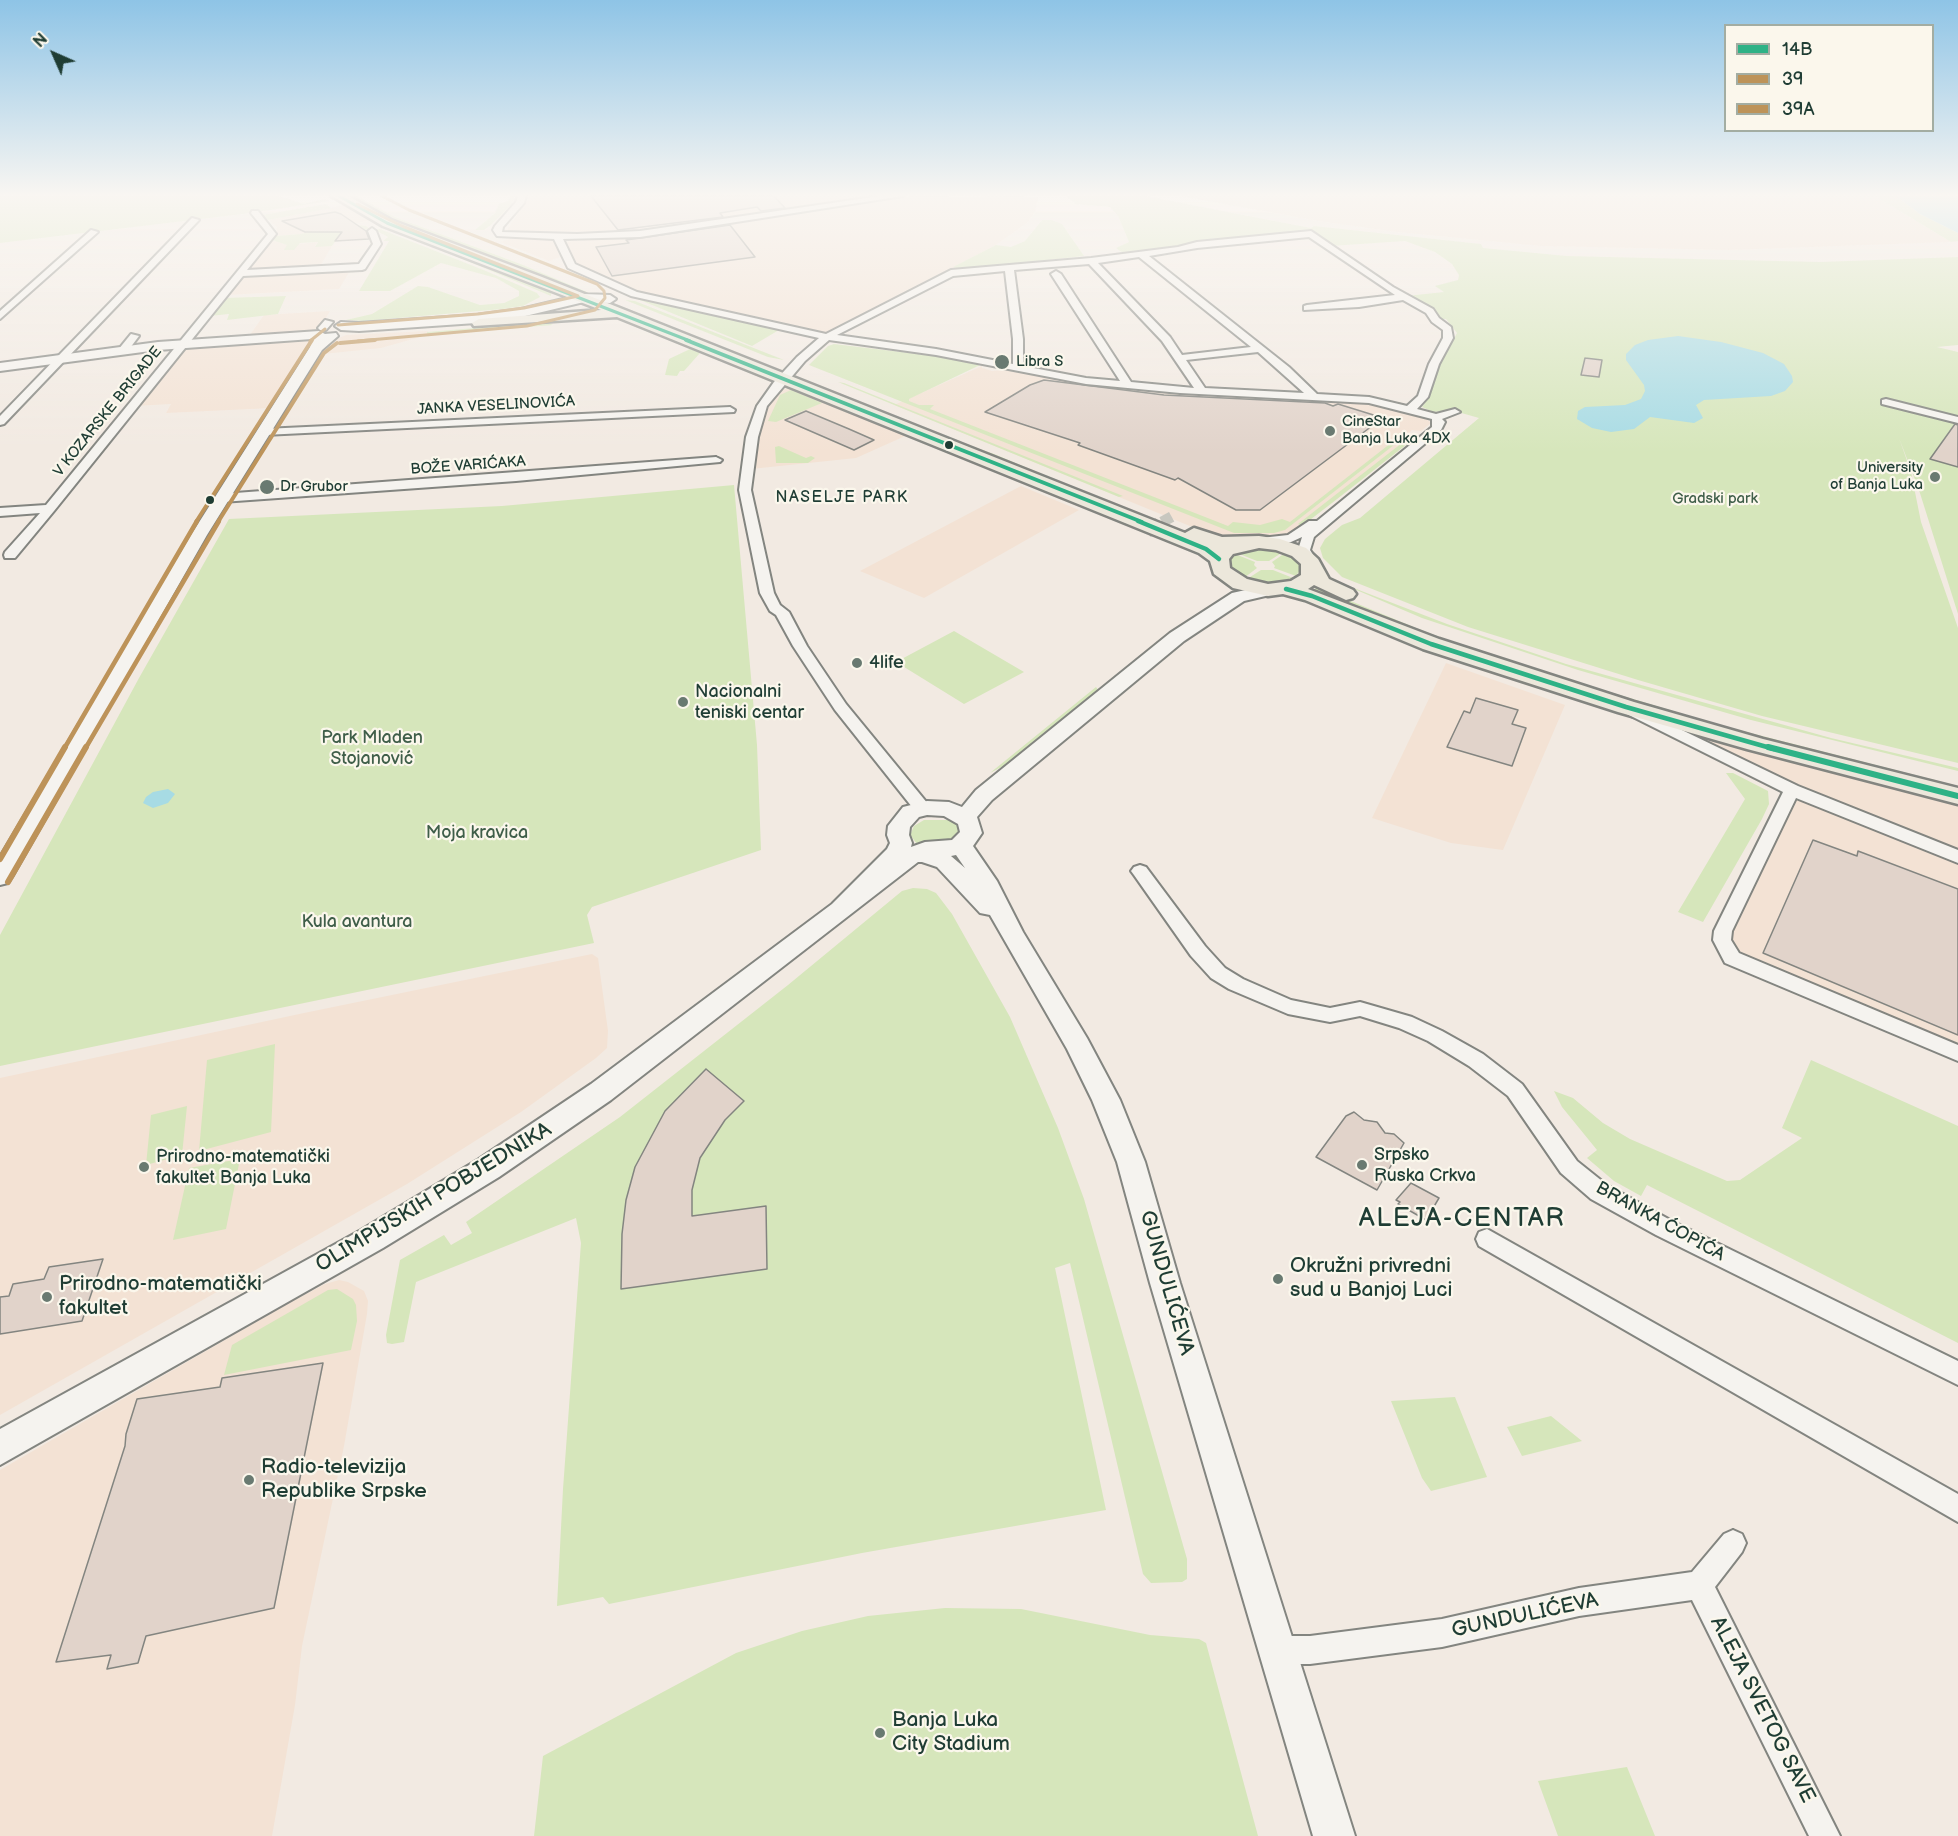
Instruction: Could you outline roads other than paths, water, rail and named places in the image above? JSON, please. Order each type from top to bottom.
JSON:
[{"type":"main road","points":[[521,313],[541,307],[556,297],[553,290],[540,282]]},
{"type":"main road","points":[[542,282],[595,298],[629,317]]},
{"type":"main road","points":[[556,282],[787,374],[1192,542],[1210,551],[1222,567],[1240,584],[1312,596],[1431,644],[1626,707],[1755,744],[1958,796]]},
{"type":"main road","points":[[0,367],[123,350],[521,313],[595,298]]},
{"type":"main road","points":[[479,323],[535,315],[595,298]]},
{"type":"main road","points":[[330,331],[598,314],[629,317],[1006,454],[1202,538],[1220,543],[1251,543],[1289,548],[1306,557],[1316,578],[1331,588],[1433,629],[1522,661],[1750,728],[1958,780]]},
{"type":"main road","points":[[0,877],[222,498],[330,331]]},
{"type":"main road","points":[[1178,637],[1220,595],[1226,550],[1251,543]]},
{"type":"main road","points":[[916,838],[958,813],[972,811],[1021,764],[1178,637],[1238,597],[1306,582],[1311,575],[1311,566]]},
{"type":"main road","points":[[916,838],[953,854],[975,841],[976,823],[958,813]]},
{"type":"main road","name":"OLIMPIJSKIH POBJEDNIKA","points":[[0,1448],[353,1249],[489,1168],[628,1072],[841,909],[916,838]]},
{"type":"main road","name":"GUNDULIĆEVA","points":[[916,838],[957,866],[1011,934]]},
{"type":"main road","name":"GUNDULIĆEVA","points":[[966,846],[1011,934],[1078,1045],[1106,1100],[1131,1162],[1165,1283],[1334,1836]]},
{"type":"street","points":[[0,316],[38,282]]},
{"type":"street","points":[[0,422],[136,282]]},
{"type":"street","name":"V KOZARSKE BRIGADE","points":[[10,555],[233,282]]},
{"type":"street","points":[[606,282],[634,294],[827,338],[936,352],[1069,379],[1202,391],[1369,399],[1436,417],[1455,412]]},
{"type":"street","points":[[916,838],[810,680],[773,616],[775,608],[765,586],[745,490],[750,445],[762,406],[787,374],[827,338],[851,323],[934,282]]},
{"type":"street","points":[[1011,282],[1018,339],[1018,369]]},
{"type":"street","points":[[1061,282],[1128,386]]},
{"type":"street","points":[[1111,282],[1166,339],[1202,391]]},
{"type":"street","points":[[1175,282],[1260,349],[1313,396]]},
{"type":"street","points":[[1381,282],[1430,311],[1435,320],[1448,329],[1449,333],[1439,358],[1434,364],[1423,397],[1410,409]]},
{"type":"street","points":[[1307,308],[1403,297]]},
{"type":"street","points":[[123,350],[134,336]]},
{"type":"street","points":[[1179,358],[1260,349]]},
{"type":"street","points":[[1886,402],[1958,420]]},
{"type":"street","name":"JANKA VESELINOVIĆA","points":[[264,432],[730,410]]},
{"type":"street","points":[[1311,566],[1304,550],[1305,540],[1338,508],[1437,428],[1439,422],[1436,417]]},
{"type":"street","name":"BOŽE VARIĆAKA","points":[[222,498],[716,460]]},
{"type":"street","points":[[0,512],[50,508]]},
{"type":"street","points":[[1251,543],[1290,538],[1338,508]]},
{"type":"street","points":[[1626,707],[1792,790],[1958,857]]},
{"type":"street","points":[[1792,790],[1723,931],[1722,940],[1732,958],[1958,1053]]},
{"type":"street","name":"BRANKA ĆOPIĆA","points":[[1140,871],[1198,951],[1228,980],[1288,1007],[1330,1015],[1360,1009],[1405,1022],[1435,1036],[1476,1060],[1515,1090],[1569,1167],[1599,1192],[1675,1233],[1958,1373]]},
{"type":"street","points":[[1487,1239],[1958,1509]]},
{"type":"street","points":[[1699,1585],[1733,1544]]},
{"type":"street","name":"GUNDULIĆEVA","points":[[1278,1650],[1310,1650],[1442,1633],[1579,1602],[1699,1585]]},
{"type":"street","name":"ALEJA SVETOG SAVE","points":[[1699,1585],[1825,1836]]},
{"type":"water","points":[[1678,336],[1721,342],[1763,353],[1784,364],[1793,382],[1785,391],[1771,396],[1704,400],[1696,405],[1703,418],[1694,423],[1650,417],[1634,429],[1611,432],[1592,428],[1577,419],[1578,411],[1585,407],[1625,405],[1641,399],[1645,391],[1644,385],[1626,360],[1626,354],[1635,345],[1648,340]]},
{"type":"water","points":[[168,789],[175,794],[168,803],[153,808],[143,803],[146,797],[153,792]]},
{"type":"tunnel","points":[[1162,522],[1173,516]]},
{"type":"tunnel","points":[[1147,531],[1165,521]]},
{"type":"place","name":"Libra S","points":[[1002,362]]},
{"type":"place","name":"CineStar Banja Luka 4DX","points":[[1330,431]]},
{"type":"place","name":"University of Banja Luka","points":[[1935,477]]},
{"type":"place","name":"Dr Grubor","points":[[267,487]]},
{"type":"place","name":"4life","points":[[857,663]]},
{"type":"place","name":"Nacionalni teniski centar","points":[[683,702]]},
{"type":"place","name":"Srpsko Ruska Crkva","points":[[1362,1165]]},
{"type":"place","name":"Prirodno-matematički fakultet Banja Luka","points":[[144,1167]]},
{"type":"place","name":"Okružni privredni sud u Banjoj Luci","points":[[1278,1279]]},
{"type":"place","name":"Prirodno-matematički fakultet","points":[[47,1297]]},
{"type":"place","name":"Radio-televizija Republike Srpske","points":[[249,1480]]},
{"type":"place","name":"Banja Luka City Stadium","points":[[880,1733]]},
{"type":"district","name":"NASELJE PARK","points":[[842,498]]},
{"type":"district","name":"ALEJA-CENTAR","points":[[1462,1219]]},
{"type":"park label","name":"Gradski park","points":[[1715,499]]},
{"type":"park label","name":"Park Mladen Stojanović","points":[[372,748]]},
{"type":"park label","name":"Moja kravica","points":[[477,833]]},
{"type":"park label","name":"Kula avantura","points":[[357,922]]}]
